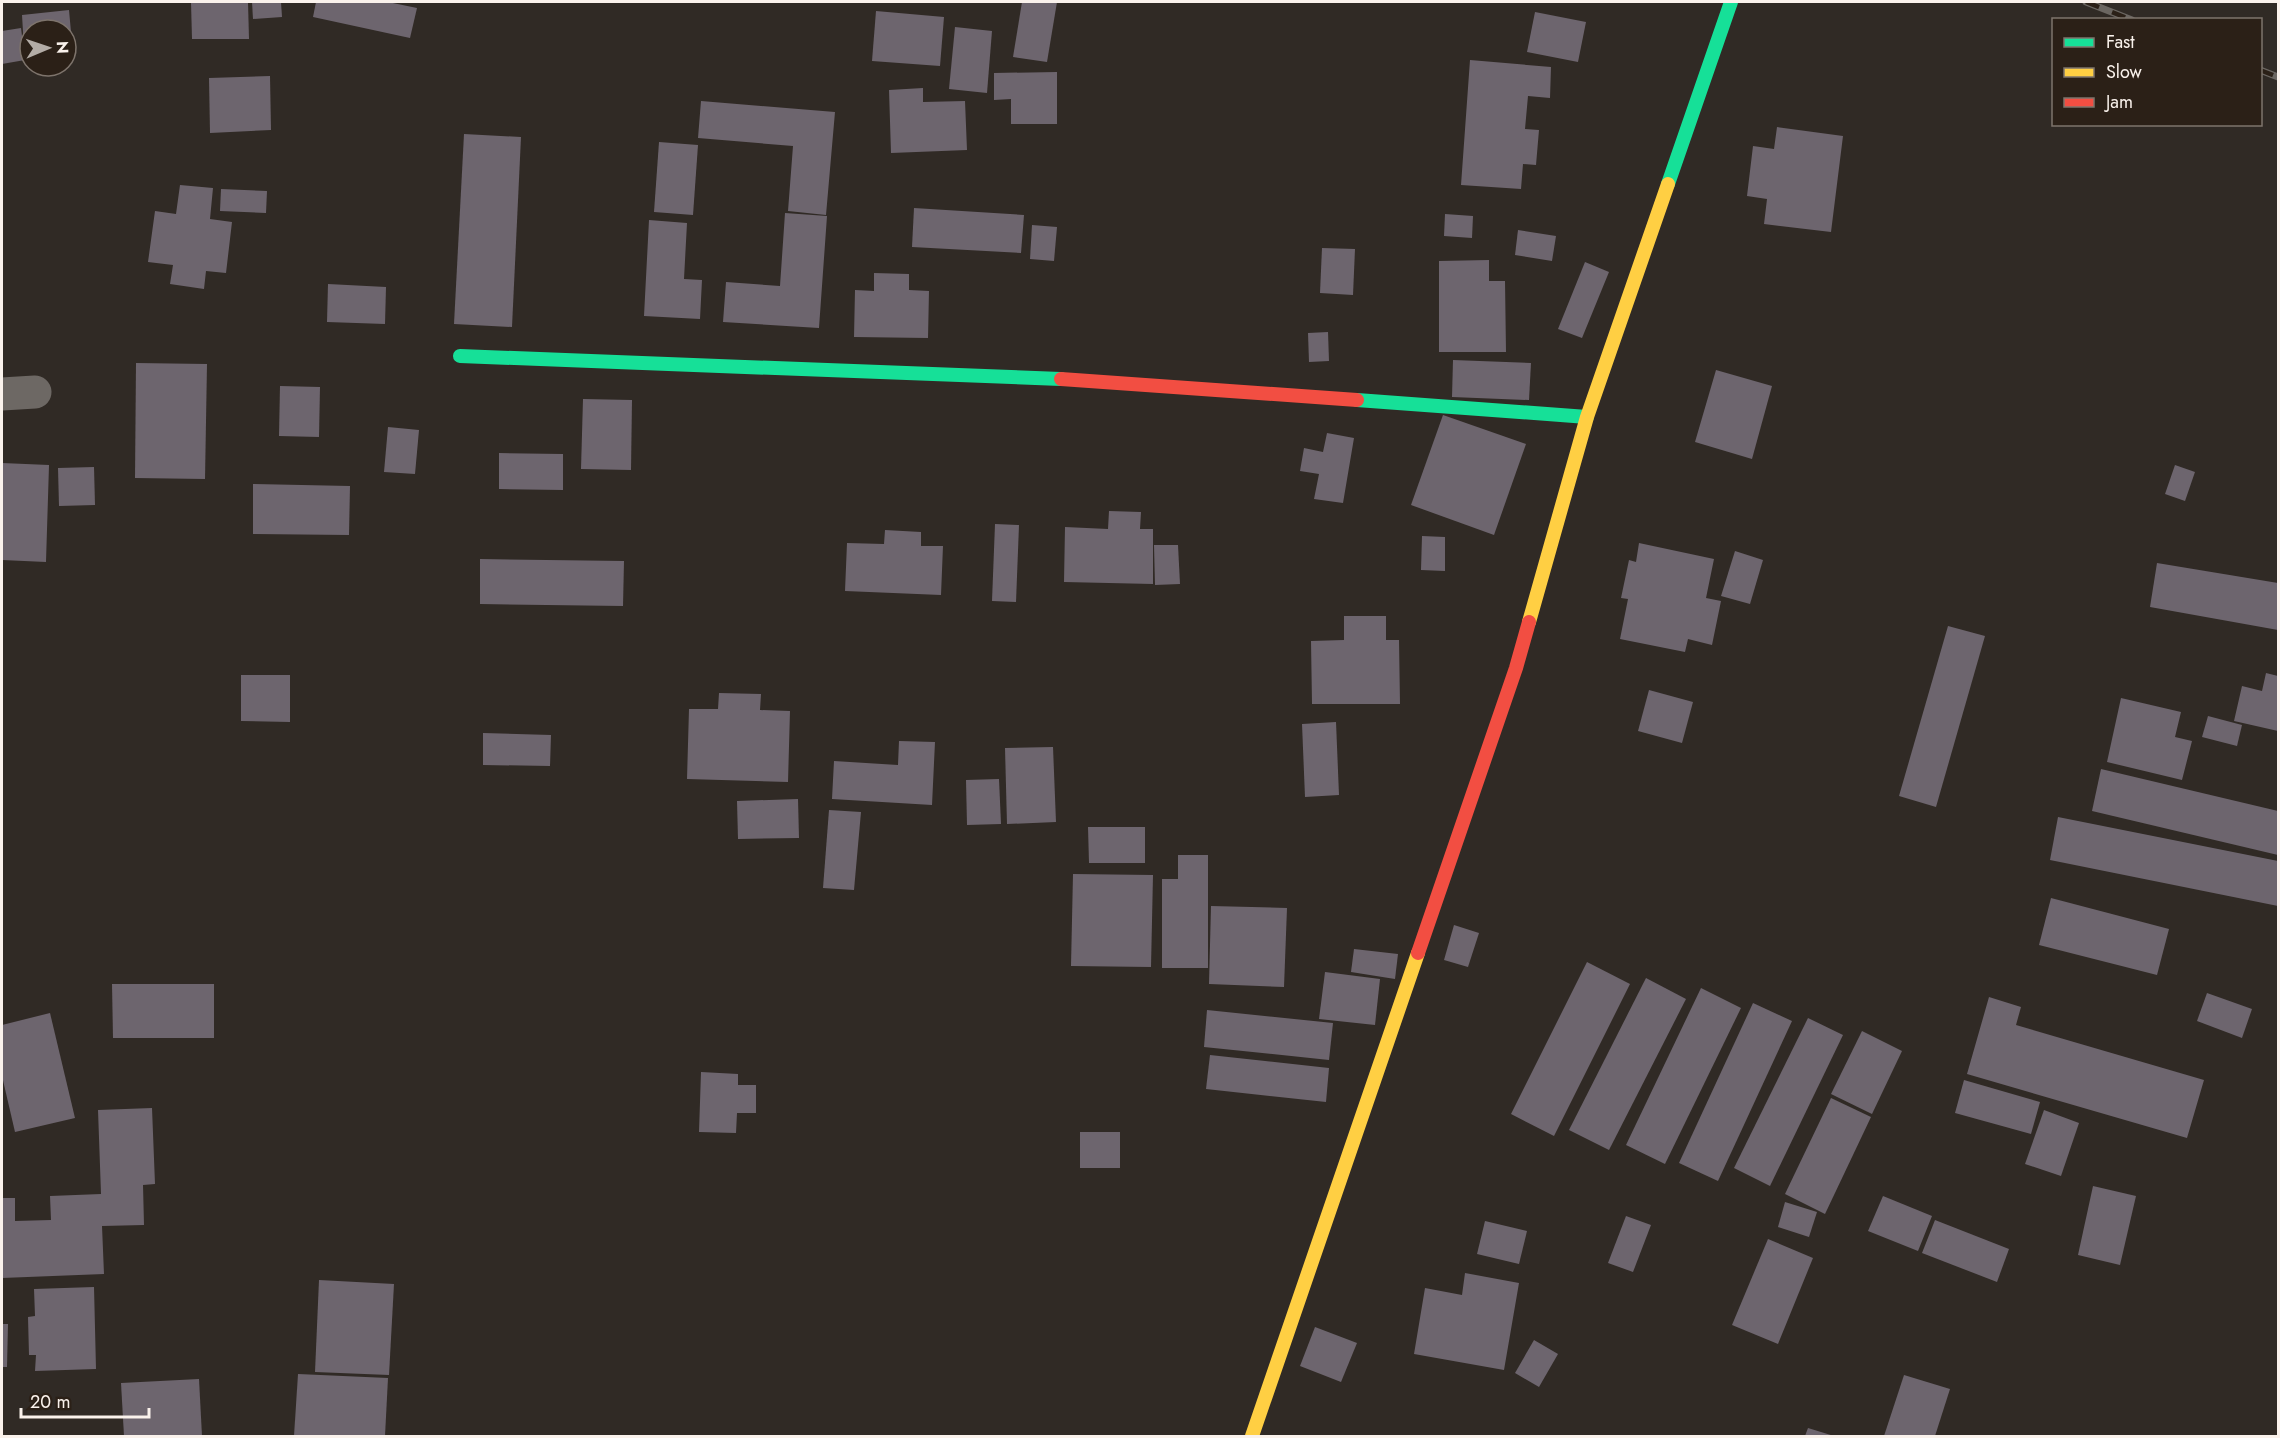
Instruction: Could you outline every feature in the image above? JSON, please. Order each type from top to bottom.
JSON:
[{"type":"street","points":[[1252,1437],[1516,668],[1587,417],[1731,2]]},
{"type":"street","points":[[460,356],[1045,378],[1587,417]]},
{"type":"street","points":[[2,394],[35,392]]},
{"type":"building","points":[[191,2],[248,2],[249,39],[192,39]]},
{"type":"building","points":[[252,2],[281,2],[282,17],[253,19]]},
{"type":"building","points":[[316,2],[388,2],[417,8],[410,38],[313,17]]},
{"type":"building","points":[[1022,2],[1057,2],[1047,62],[1013,57]]},
{"type":"building","points":[[69,10],[70,18],[22,18],[22,15]]},
{"type":"building","points":[[876,11],[944,17],[940,66],[872,61]]},
{"type":"building","points":[[1535,12],[1586,22],[1578,62],[1527,52]]},
{"type":"building","points":[[955,27],[992,31],[987,93],[949,89]]},
{"type":"building","points":[[18,28],[18,61],[2,64],[2,31]]},
{"type":"building","points":[[1470,60],[1551,67],[1550,98],[1528,96],[1525,129],[1539,130],[1536,165],[1523,164],[1521,189],[1461,185]]},
{"type":"building","points":[[1057,72],[1057,124],[1011,124],[1011,99],[994,100],[994,73]]},
{"type":"building","points":[[270,76],[271,130],[210,133],[209,78]]},
{"type":"building","points":[[923,88],[923,102],[965,101],[967,150],[891,153],[889,90]]},
{"type":"building","points":[[701,101],[835,112],[826,215],[788,211],[793,146],[698,138]]},
{"type":"building","points":[[1777,127],[1843,136],[1831,232],[1764,224],[1767,199],[1747,196],[1753,146],[1774,149]]},
{"type":"building","points":[[464,134],[521,137],[512,327],[454,324]]},
{"type":"building","points":[[659,142],[698,145],[693,215],[654,212]]},
{"type":"building","points":[[180,185],[213,188],[210,219],[232,222],[226,273],[206,271],[204,289],[170,284],[173,265],[148,262],[155,211],[176,214]]},
{"type":"building","points":[[221,189],[267,191],[266,213],[220,211]]},
{"type":"building","points":[[914,208],[1024,215],[1021,253],[912,247]]},
{"type":"building","points":[[785,213],[827,216],[819,328],[723,322],[726,282],[780,286]]},
{"type":"building","points":[[1445,214],[1473,216],[1472,238],[1444,236]]},
{"type":"building","points":[[649,220],[687,223],[684,279],[702,280],[700,319],[644,316]]},
{"type":"building","points":[[1032,225],[1057,227],[1054,261],[1030,259]]},
{"type":"building","points":[[1518,230],[1556,236],[1552,261],[1515,255]]},
{"type":"building","points":[[1322,248],[1355,249],[1353,295],[1320,293]]},
{"type":"building","points":[[1489,260],[1489,281],[1505,281],[1506,352],[1439,352],[1439,261]]},
{"type":"building","points":[[1585,262],[1609,272],[1582,338],[1558,329]]},
{"type":"building","points":[[874,273],[909,274],[909,290],[929,291],[928,338],[854,337],[855,290],[874,291]]},
{"type":"building","points":[[328,284],[386,287],[385,324],[327,322]]},
{"type":"building","points":[[1328,332],[1329,361],[1309,362],[1308,333]]},
{"type":"building","points":[[1453,360],[1531,363],[1529,400],[1452,397]]},
{"type":"building","points":[[136,363],[207,364],[205,479],[135,478]]},
{"type":"building","points":[[1716,370],[1772,386],[1752,459],[1695,442]]},
{"type":"building","points":[[280,386],[320,387],[319,437],[279,436]]},
{"type":"building","points":[[583,399],[632,400],[631,470],[581,469]]},
{"type":"building","points":[[1443,415],[1526,444],[1494,535],[1411,505]]},
{"type":"building","points":[[388,427],[419,430],[415,474],[384,472]]},
{"type":"building","points":[[1327,433],[1354,438],[1343,503],[1314,499],[1319,474],[1300,471],[1304,448],[1323,452]]},
{"type":"building","points":[[499,453],[563,454],[563,490],[499,489]]},
{"type":"building","points":[[2,463],[49,465],[46,562],[2,560]]},
{"type":"building","points":[[2175,465],[2195,472],[2185,501],[2165,494]]},
{"type":"building","points":[[94,467],[95,505],[59,506],[58,468]]},
{"type":"building","points":[[253,484],[350,486],[349,535],[253,534]]},
{"type":"building","points":[[1109,511],[1141,512],[1140,529],[1153,529],[1153,584],[1064,582],[1065,527],[1108,529]]},
{"type":"building","points":[[995,524],[1019,525],[1016,602],[992,601]]},
{"type":"building","points":[[885,530],[921,532],[921,546],[943,546],[941,595],[845,591],[847,543],[884,544]]},
{"type":"building","points":[[1422,536],[1445,537],[1445,571],[1421,570]]},
{"type":"building","points":[[1639,543],[1714,559],[1706,598],[1721,601],[1712,645],[1688,639],[1685,652],[1620,639],[1628,599],[1621,598],[1629,560],[1636,562]]},
{"type":"building","points":[[1154,545],[1178,545],[1180,584],[1155,585]]},
{"type":"building","points":[[1735,551],[1763,560],[1750,604],[1721,596]]},
{"type":"building","points":[[480,559],[624,561],[623,606],[480,604]]},
{"type":"building","points":[[2157,563],[2278,583],[2278,630],[2150,607]]},
{"type":"building","points":[[1344,616],[1386,616],[1386,640],[1399,640],[1400,704],[1312,704],[1311,641],[1344,640]]},
{"type":"building","points":[[1948,626],[1985,636],[1936,807],[1899,796]]},
{"type":"building","points":[[2266,673],[2278,676],[2278,731],[2234,721],[2242,686],[2262,691]]},
{"type":"building","points":[[241,675],[290,675],[290,722],[241,721]]},
{"type":"building","points":[[1649,690],[1693,702],[1682,743],[1638,731]]},
{"type":"building","points":[[719,693],[761,694],[760,710],[790,711],[788,782],[687,779],[689,709],[718,709]]},
{"type":"building","points":[[2121,698],[2181,712],[2175,737],[2192,741],[2182,780],[2107,762]]},
{"type":"building","points":[[2208,716],[2242,725],[2237,746],[2202,737]]},
{"type":"building","points":[[1336,722],[1339,795],[1305,797],[1302,724]]},
{"type":"building","points":[[483,733],[551,735],[550,766],[483,765]]},
{"type":"building","points":[[899,741],[935,742],[932,805],[832,799],[834,761],[898,765]]},
{"type":"building","points":[[1053,747],[1056,822],[1007,824],[1005,748]]},
{"type":"building","points":[[2101,769],[2278,811],[2278,855],[2092,811]]},
{"type":"building","points":[[999,779],[1001,824],[967,825],[966,780]]},
{"type":"building","points":[[798,799],[799,838],[738,839],[737,801]]},
{"type":"building","points":[[829,810],[861,812],[854,890],[823,888]]},
{"type":"building","points":[[2058,817],[2278,861],[2278,906],[2050,860]]},
{"type":"building","points":[[1088,827],[1145,827],[1145,863],[1089,863]]},
{"type":"building","points":[[1178,855],[1208,855],[1208,968],[1162,968],[1162,879],[1178,879]]},
{"type":"building","points":[[1073,874],[1153,875],[1151,967],[1071,966]]},
{"type":"building","points":[[2051,898],[2169,929],[2157,975],[2039,945]]},
{"type":"building","points":[[1211,906],[1287,908],[1284,987],[1209,984]]},
{"type":"building","points":[[1454,925],[1479,933],[1468,967],[1444,960]]},
{"type":"building","points":[[1354,949],[1398,954],[1395,979],[1351,972]]},
{"type":"building","points":[[1587,962],[1630,984],[1554,1136],[1511,1114]]},
{"type":"building","points":[[1325,972],[1380,979],[1375,1025],[1319,1019]]},
{"type":"building","points":[[1646,978],[1686,999],[1609,1150],[1569,1130]]},
{"type":"building","points":[[112,984],[214,984],[214,1038],[113,1038]]},
{"type":"building","points":[[1701,988],[1741,1008],[1665,1164],[1626,1145]]},
{"type":"building","points":[[2207,993],[2252,1009],[2242,1038],[2197,1021]]},
{"type":"building","points":[[1989,997],[2021,1007],[2016,1025],[2204,1080],[2187,1138],[1967,1074]]},
{"type":"building","points":[[1753,1003],[1792,1021],[1718,1181],[1679,1163]]},
{"type":"building","points":[[1207,1010],[1333,1023],[1329,1060],[1204,1047]]},
{"type":"building","points":[[50,1013],[75,1118],[15,1132],[2,1076],[2,1025]]},
{"type":"building","points":[[1808,1018],[1843,1035],[1770,1186],[1734,1168]]},
{"type":"building","points":[[1862,1031],[1902,1051],[1872,1114],[1831,1094]]},
{"type":"building","points":[[1210,1055],[1329,1068],[1326,1102],[1206,1089]]},
{"type":"building","points":[[701,1072],[738,1074],[738,1085],[756,1085],[756,1113],[737,1113],[736,1133],[699,1132]]},
{"type":"building","points":[[1964,1080],[2040,1102],[2031,1134],[1955,1113]]},
{"type":"building","points":[[1831,1098],[1871,1117],[1825,1214],[1785,1194]]},
{"type":"building","points":[[152,1108],[155,1184],[143,1185],[144,1225],[102,1226],[104,1274],[2,1278],[2,1198],[15,1198],[15,1221],[51,1220],[50,1196],[101,1194],[98,1110]]},
{"type":"building","points":[[2044,1110],[2079,1123],[2061,1176],[2025,1164]]},
{"type":"building","points":[[1080,1132],[1120,1132],[1120,1168],[1080,1168]]},
{"type":"building","points":[[2093,1186],[2136,1196],[2120,1265],[2078,1255]]},
{"type":"building","points":[[1883,1196],[1932,1216],[1918,1251],[1868,1231]]},
{"type":"building","points":[[1785,1202],[1817,1212],[1809,1237],[1778,1227]]},
{"type":"building","points":[[1626,1216],[1651,1225],[1633,1272],[1608,1263]]},
{"type":"building","points":[[1935,1220],[2009,1249],[1997,1282],[1922,1253]]},
{"type":"building","points":[[1485,1221],[1527,1231],[1519,1264],[1477,1254]]},
{"type":"building","points":[[1768,1239],[1813,1258],[1778,1344],[1732,1325]]},
{"type":"building","points":[[1465,1273],[1519,1283],[1504,1370],[1414,1354],[1425,1288],[1462,1295]]},
{"type":"building","points":[[319,1280],[394,1284],[389,1375],[315,1372]]},
{"type":"building","points":[[94,1287],[96,1369],[35,1371],[36,1355],[29,1355],[28,1317],[35,1316],[34,1289]]},
{"type":"building","points":[[2,1324],[8,1324],[7,1367],[2,1367]]},
{"type":"building","points":[[1315,1327],[1357,1343],[1341,1382],[1300,1366]]},
{"type":"building","points":[[1534,1340],[1558,1354],[1539,1387],[1515,1373]]},
{"type":"building","points":[[298,1374],[388,1378],[385,1436],[294,1436]]},
{"type":"building","points":[[1904,1375],[1950,1389],[1935,1436],[1884,1436]]},
{"type":"building","points":[[199,1379],[202,1436],[124,1436],[121,1383]]},
{"type":"building","points":[[1808,1428],[1834,1436],[1805,1436]]},
{"type":"railway","points":[[2086,2],[2127,18]]},
{"type":"railway","points":[[2262,71],[2278,77]]},
{"type":"traffic: fast","points":[[1668,184],[1731,2]]},
{"type":"traffic: fast","points":[[460,356],[1061,379]]},
{"type":"traffic: fast","points":[[1357,400],[1587,417]]},
{"type":"traffic: slow","points":[[1529,622],[1587,417],[1668,184]]},
{"type":"traffic: slow","points":[[1252,1436],[1418,953]]},
{"type":"traffic: jam","points":[[1061,379],[1357,400]]},
{"type":"traffic: jam","points":[[1418,953],[1516,668],[1529,622]]}]
